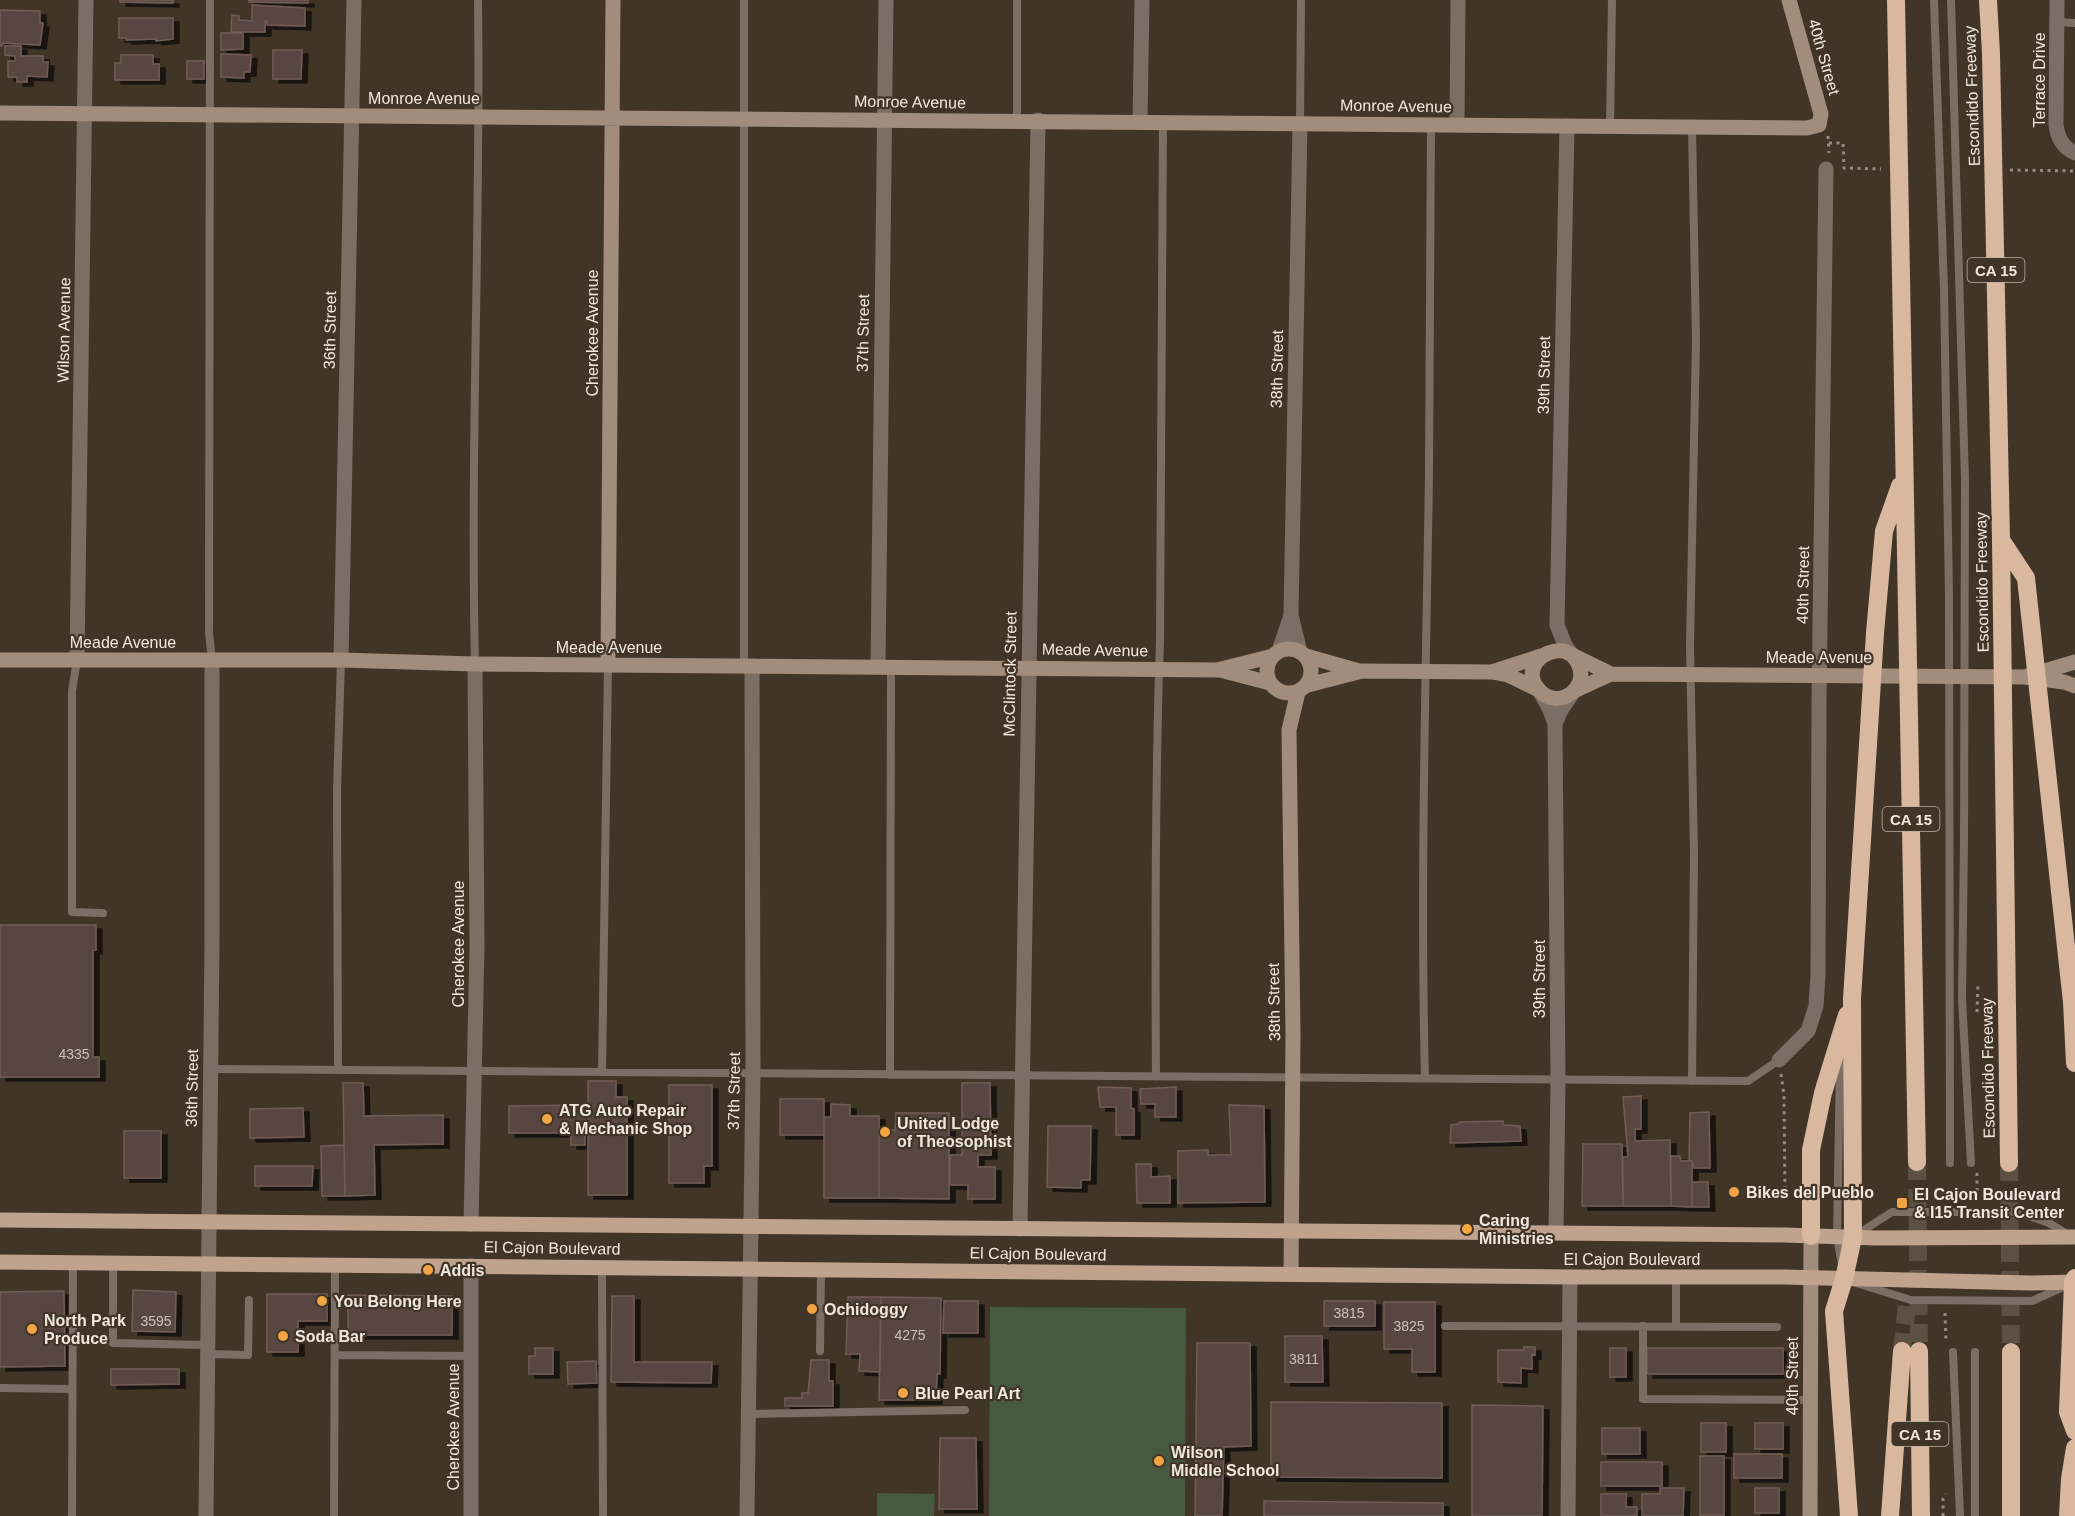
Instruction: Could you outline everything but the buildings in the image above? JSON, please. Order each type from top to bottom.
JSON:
[{"type":"highway","name":"CA 15","points":[[1896,0],[1917,1162]]},
{"type":"highway","name":"Escondido Freeway","points":[[1988,0],[2001,540],[2009,1164]]},
{"type":"highway","points":[[1849,1516],[1834,1311],[1844,1279],[1852,999],[1875,633],[1884,531],[1904,476]]},
{"type":"highway","points":[[2001,540],[2026,578],[2048,801],[2072,1002],[2075,1063]]},
{"type":"highway","points":[[1811,1236],[1811,1150],[1823,1093],[1852,999]]},
{"type":"highway","points":[[2074,1281],[2068,1412],[2075,1431]]},
{"type":"highway","name":"CA 15","points":[[1890,1516],[1911,1351],[1921,1516]]},
{"type":"highway","points":[[2011,1352],[2011,1516]]},
{"type":"highway","points":[[2068,1516],[2075,1448]]},
{"type":"main road","name":"El Cajon Boulevard","points":[[0,1220],[2074,1239]]},
{"type":"main road","name":"El Cajon Boulevard","points":[[0,1262],[208,1262],[2074,1281]]},
{"type":"street","name":"Wilson Avenue","points":[[77,660],[86,0]]},
{"type":"street","name":"36th Street","points":[[341,660],[354,0]]},
{"type":"street","name":"Cherokee Avenue","points":[[608,665],[613,0]]},
{"type":"street","name":"37th Street","points":[[885,666],[884,119],[886,0]]},
{"type":"street","points":[[1140,121],[1142,0]]},
{"type":"street","points":[[1457,125],[1458,0]]},
{"type":"street","name":"40th Street","points":[[1789,0],[1821,114],[1819,125]]},
{"type":"street","name":"Terrace Drive","points":[[2057,0],[2056,125],[2058,137],[2075,153]]},
{"type":"street","name":"Monroe Avenue","points":[[0,112],[1807,128],[1819,125]]},
{"type":"street","name":"McClintock Street","points":[[1020,1229],[1038,120]]},
{"type":"street","name":"38th Street","points":[[1300,123],[1291,615],[1303,654]]},
{"type":"street","name":"39th Street","points":[[1567,126],[1557,625],[1572,655]]},
{"type":"street","name":"40th Street","points":[[1779,1060],[1808,1031],[1816,1006],[1818,975],[1826,169]]},
{"type":"street","name":"38th Street","points":[[1276,654],[1291,615]]},
{"type":"street","name":"39th Street","points":[[1541,656],[1557,625]]},
{"type":"street","points":[[1290,649],[1303,654],[1312,670],[1303,688],[1289,693],[1274,687],[1267,669],[1276,654],[1290,649]]},
{"type":"street","name":"Meade Avenue","points":[[1492,672],[1556,650],[1572,655],[1611,674],[2025,677],[2069,684]]},
{"type":"street","name":"Meade Avenue","points":[[0,660],[341,660],[475,664],[1217,670],[1276,654]]},
{"type":"street","name":"Meade Avenue","points":[[1303,654],[1362,671],[1492,672],[1508,675],[1545,695],[1560,698],[1611,674]]},
{"type":"street","points":[[1572,655],[1578,661],[1581,677],[1574,691]]},
{"type":"street","points":[[1539,690],[1535,683],[1534,668],[1541,656]]},
{"type":"street","name":"36th Street","points":[[206,1516],[212,660]]},
{"type":"street","name":"Cherokee Avenue","points":[[471,1224],[477,946],[475,664]]},
{"type":"street","name":"Meade Avenue","points":[[2025,677],[2068,664]]},
{"type":"street","name":"37th Street","points":[[747,1516],[753,1073],[748,666]]},
{"type":"street","name":"Meade Avenue","points":[[1217,670],[1274,687]]},
{"type":"street","name":"Meade Avenue","points":[[1303,688],[1362,671]]},
{"type":"street","name":"38th Street","points":[[1274,687],[1289,730],[1291,1274]]},
{"type":"street","name":"38th Street","points":[[1289,730],[1303,688]]},
{"type":"street","name":"39th Street","points":[[1539,690],[1555,724],[1558,1080],[1556,1233]]},
{"type":"street","name":"39th Street","points":[[1555,724],[1574,691]]},
{"type":"street","name":"40th Street","points":[[1810,1516],[1811,1236]]},
{"type":"street","name":"Cherokee Avenue","points":[[471,1266],[471,1516]]},
{"type":"street","points":[[1568,1516],[1570,1277]]},
{"type":"lane","points":[[210,0],[209,633],[212,660]]},
{"type":"lane","points":[[475,664],[474,419],[480,117],[478,0]]},
{"type":"lane","points":[[744,0],[748,666]]},
{"type":"lane","points":[[1017,0],[1017,120]]},
{"type":"lane","points":[[1300,123],[1301,0]]},
{"type":"lane","points":[[1610,126],[1612,0]]},
{"type":"lane","points":[[1934,0],[1944,289],[1949,596],[1950,1163]]},
{"type":"lane","points":[[1951,0],[1965,492],[1962,999],[1971,1163]]},
{"type":"lane","points":[[2057,22],[2075,22]]},
{"type":"lane","points":[[1155,1077],[1163,121]]},
{"type":"lane","points":[[1425,1079],[1422,968],[1431,124]]},
{"type":"lane","points":[[1692,127],[1696,340],[1690,633],[1694,853],[1692,1081]]},
{"type":"lane","points":[[77,660],[72,691],[72,912],[103,913]]},
{"type":"lane","points":[[338,1070],[337,791],[341,660]]},
{"type":"lane","points":[[602,1072],[608,665]]},
{"type":"lane","points":[[885,666],[890,1075]]},
{"type":"lane","points":[[210,1069],[1748,1081],[1779,1060]]},
{"type":"lane","points":[[1845,1237],[1892,1212],[2018,1212],[2040,1220],[2074,1239]]},
{"type":"lane","points":[[72,1516],[74,1262]]},
{"type":"lane","points":[[113,1262],[113,1343],[248,1355],[249,1300]]},
{"type":"lane","points":[[334,1516],[335,1264]]},
{"type":"lane","points":[[603,1267],[603,1516]]},
{"type":"lane","points":[[820,1351],[821,1270]]},
{"type":"lane","points":[[1676,1278],[1676,1326]]},
{"type":"lane","points":[[1445,1326],[1777,1327]]},
{"type":"lane","points":[[1643,1326],[1643,1399],[1810,1400]]},
{"type":"lane","points":[[1953,1352],[1960,1516]]},
{"type":"lane","points":[[1975,1352],[1975,1516]]},
{"type":"lane","points":[[335,1355],[471,1356]]},
{"type":"lane","points":[[0,1388],[72,1389]]},
{"type":"lane","points":[[748,1414],[965,1410]]},
{"type":"path","points":[[1819,125],[1829,138],[1829,162],[1826,169]]},
{"type":"path","points":[[1829,142],[1843,142],[1844,168],[1852,168]]},
{"type":"path","points":[[2042,171],[2075,171]]},
{"type":"path","points":[[1779,1060],[1784,1095],[1785,1200]]},
{"type":"path","points":[[1943,1516],[1943,1499],[1947,1492]]},
{"type":"green space","points":[[990,1307],[1186,1308],[1185,1516],[989,1516]]},
{"type":"green space","points":[[877,1493],[935,1494],[934,1516],[877,1516]]},
{"type":"tunnel","points":[[1917,1162],[1919,1351]]},
{"type":"tunnel","points":[[2009,1163],[2011,1352]]},
{"type":"tunnel","points":[[1902,1351],[1908,1296]]},
{"type":"place","name":"ATG Auto Repair & Mechanic Shop","points":[[547,1119]]},
{"type":"place","name":"United Lodge of Theosophist","points":[[885,1132]]},
{"type":"place","name":"Bikes del Pueblo","points":[[1734,1192]]},
{"type":"place","name":"El Cajon Boulevard & I15 Transit Center","points":[[1902,1203]]},
{"type":"place","name":"Caring Ministries","points":[[1467,1229]]},
{"type":"place","name":"Addis","points":[[428,1270]]},
{"type":"place","name":"You Belong Here","points":[[322,1301]]},
{"type":"place","name":"Ochidoggy","points":[[812,1309]]},
{"type":"place","name":"North Park Produce","points":[[32,1329]]},
{"type":"place","name":"Soda Bar","points":[[283,1336]]},
{"type":"place","name":"Blue Pearl Art","points":[[903,1393]]},
{"type":"place","name":"Wilson Middle School","points":[[1159,1461]]}]
